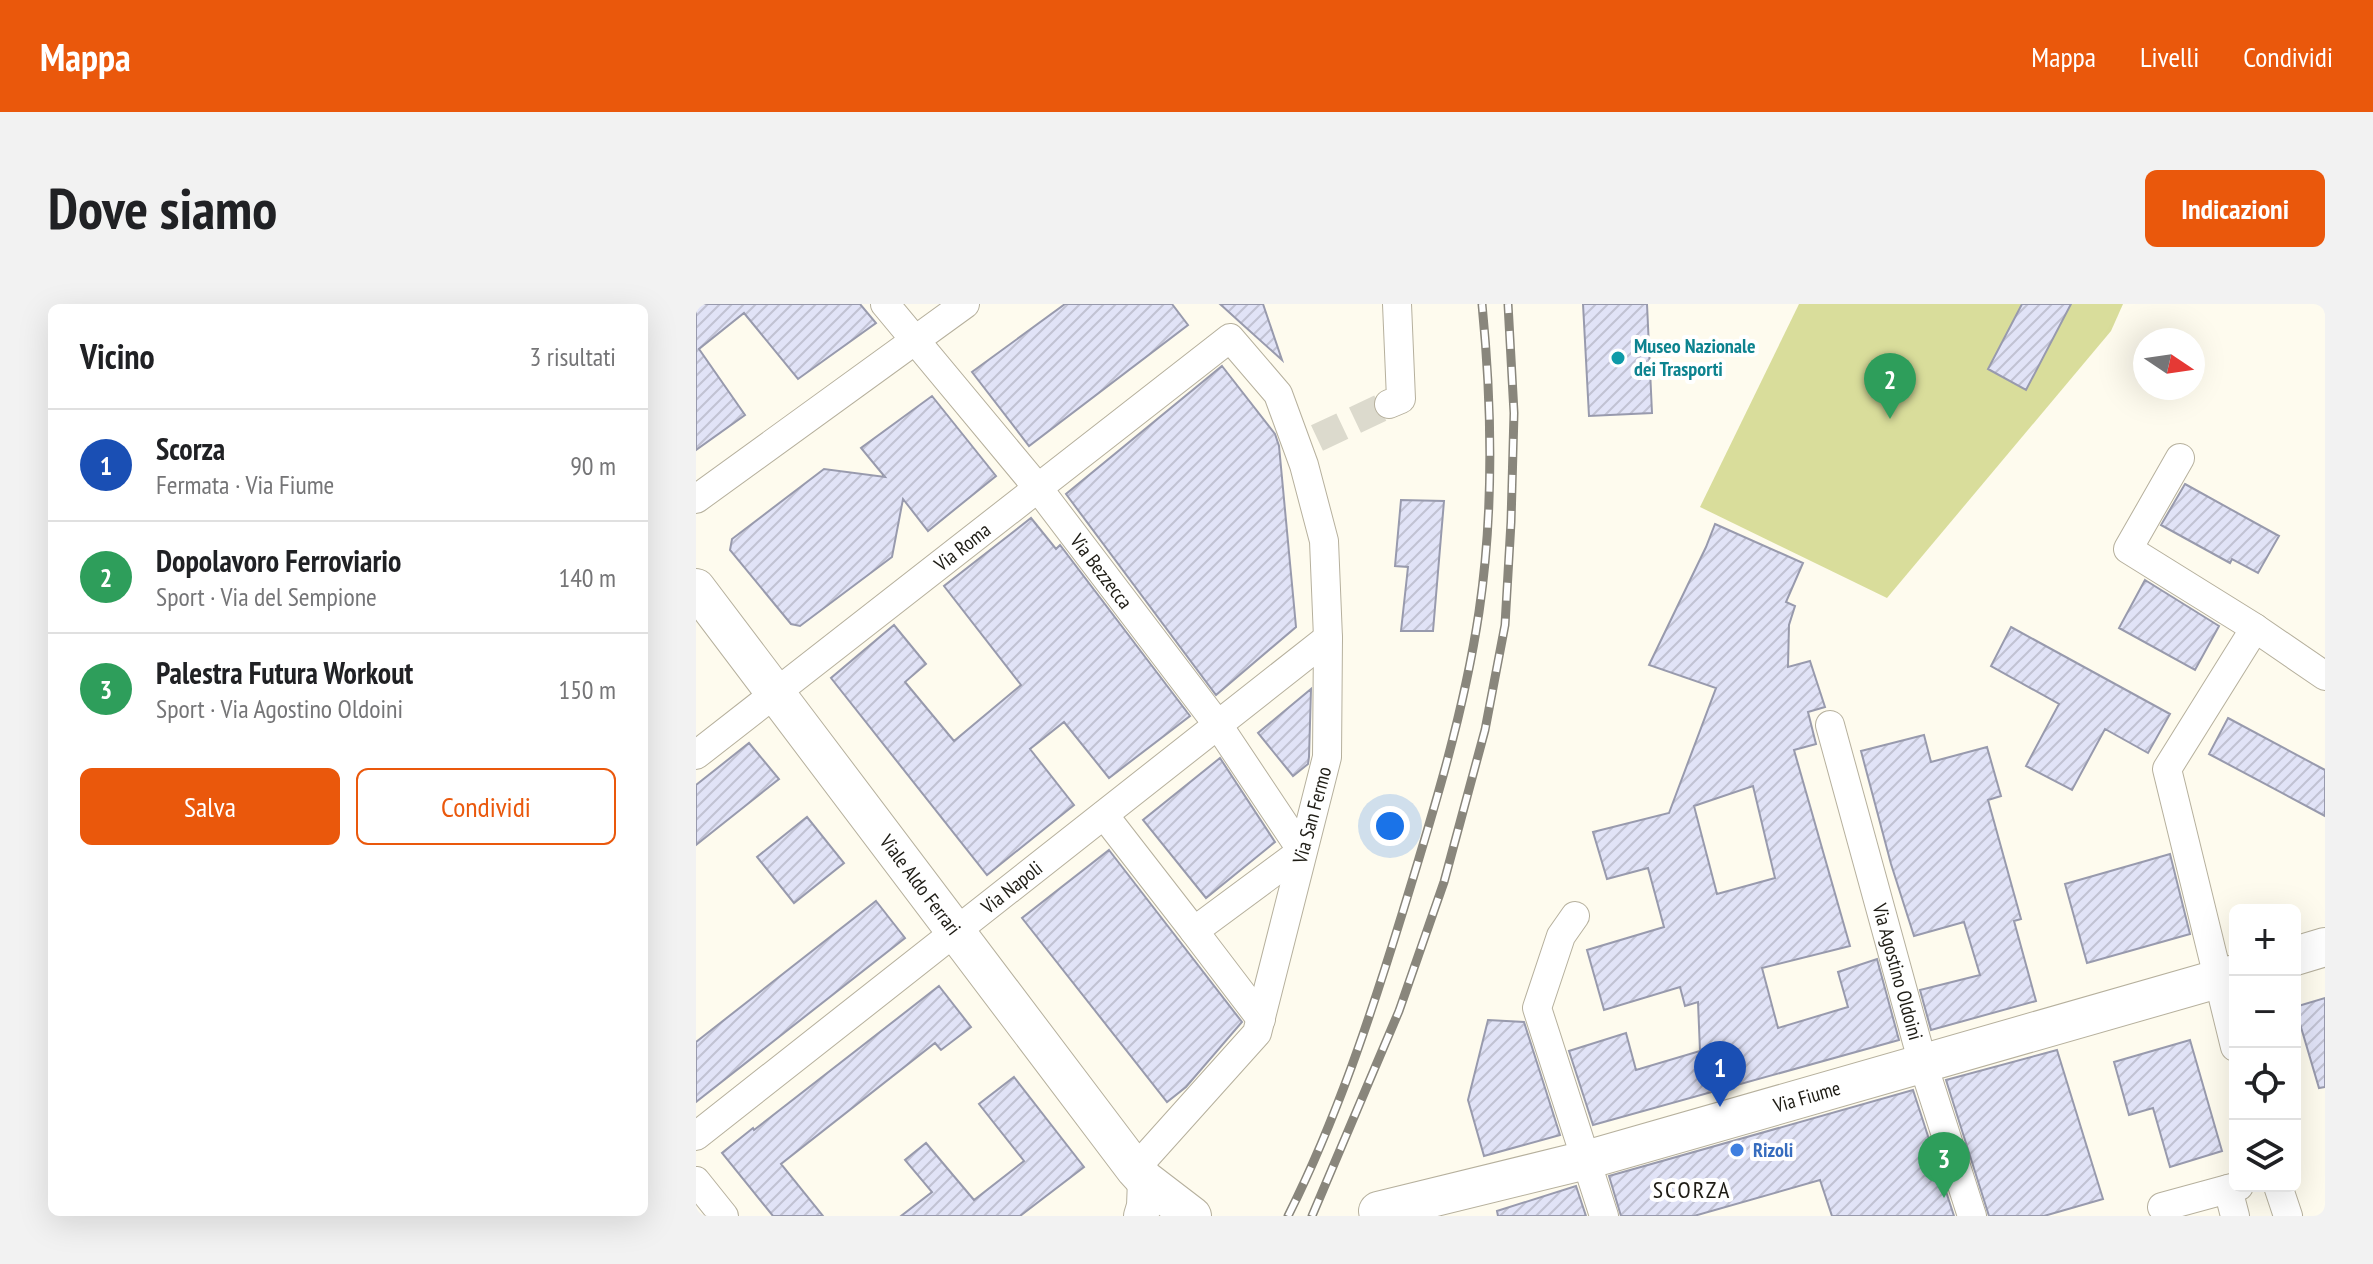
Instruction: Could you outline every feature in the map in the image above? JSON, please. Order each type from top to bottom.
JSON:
[{"type":"main road","name":"Viale Aldo Ferrari","points":[[696,588],[956,932],[1140,1188],[1192,1216]]},
{"type":"main road","points":[[2301,954],[2325,947]]},
{"type":"main road","name":"Via Fiume","points":[[1378,1211],[1419,1208],[2227,977]]},
{"type":"street","name":"Via Bezzecca","points":[[885,304],[1038,488],[1218,725],[1302,851]]},
{"type":"street","points":[[696,499],[965,304]]},
{"type":"street","points":[[1389,404],[1401,399],[1397,304]]},
{"type":"street","name":"Via San Fermo","points":[[1140,1188],[1257,1033],[1327,757],[1328,638],[1324,541],[1308,443],[1278,394],[1230,338]]},
{"type":"street","name":"Via Roma","points":[[696,755],[1230,338]]},
{"type":"street","points":[[2180,458],[2128,549],[2255,628],[2325,676]]},
{"type":"street","points":[[2227,977],[2167,769],[2255,628]]},
{"type":"street","name":"Via Napoli","points":[[696,1136],[1328,638]]},
{"type":"street","name":"Via Agostino Oldoini","points":[[1830,725],[1923,1064],[1972,1216]]},
{"type":"street","points":[[1104,815],[1261,1019]]},
{"type":"street","points":[[1194,931],[1302,851]]},
{"type":"street","points":[[1575,916],[1561,936],[1537,1008],[1604,1216]]},
{"type":"street","points":[[696,1181],[724,1216]]},
{"type":"street","points":[[2280,1192],[2288,1216]]},
{"type":"street","points":[[2162,1207],[2234,1197]]},
{"type":"green space","points":[[1799,304],[2123,304],[2111,331],[1887,598],[1700,507]]},
{"type":"building","points":[[696,304],[860,304],[876,323],[798,379],[744,313],[699,349],[745,415],[696,450]]},
{"type":"building","points":[[1065,304],[1172,304],[1188,325],[1029,446],[972,372]]},
{"type":"building","points":[[1220,304],[1263,304],[1282,360],[1242,324]]},
{"type":"building","name":"Museo Nazionale dei Trasporti","points":[[1583,304],[1647,304],[1652,413],[1589,416]]},
{"type":"building","points":[[2022,304],[2071,304],[2026,390],[1988,369]]},
{"type":"building","points":[[1222,366],[1275,434],[1279,446],[1296,627],[1216,695],[1066,494]]},
{"type":"building","points":[[932,396],[996,476],[928,531],[903,499],[892,557],[800,626],[791,624],[730,550],[732,539],[824,469],[885,477],[861,448]]},
{"type":"building","points":[[2185,484],[2279,536],[2258,573],[2232,559],[2230,563],[2161,525]]},
{"type":"building","points":[[1401,500],[1444,501],[1433,631],[1401,631],[1408,567],[1395,566]]},
{"type":"building","points":[[1031,518],[1056,549],[1060,545],[1190,716],[1109,778],[1064,722],[1030,749],[1074,805],[987,875],[831,678],[894,625],[926,664],[905,682],[954,741],[1021,685],[944,586]]},
{"type":"building","points":[[1715,524],[1803,563],[1786,602],[1795,606],[1789,625],[1788,667],[1810,661],[1825,707],[1808,712],[1816,744],[1794,750],[1850,946],[1762,968],[1778,1028],[1848,1007],[1838,972],[1877,959],[1899,1040],[1593,1125],[1569,1051],[1626,1033],[1636,1070],[1700,1051],[1698,1002],[1685,1006],[1680,987],[1604,1010],[1587,950],[1664,927],[1648,868],[1607,879],[1593,832],[1669,813],[1716,688],[1649,665]],"holes":[[[1753,786],[1775,878],[1717,894],[1694,806]]]},
{"type":"building","points":[[2145,580],[2219,626],[2195,670],[2119,628]]},
{"type":"building","points":[[2011,627],[2170,714],[2148,753],[2105,729],[2072,790],[2026,766],[2059,704],[1991,666]]},
{"type":"building","points":[[1311,689],[1308,764],[1293,776],[1258,733]]},
{"type":"building","points":[[2228,718],[2325,770],[2325,816],[2209,754]]},
{"type":"building","points":[[1924,735],[1931,762],[1987,747],[2001,796],[1988,800],[2021,919],[2014,921],[2036,1001],[1931,1030],[1920,990],[1980,975],[1964,922],[1914,936],[1861,751]]},
{"type":"building","points":[[749,743],[779,779],[696,845],[696,785]]},
{"type":"building","points":[[1220,758],[1275,842],[1206,898],[1143,820]]},
{"type":"building","points":[[807,817],[844,863],[794,903],[757,857]]},
{"type":"building","points":[[1109,850],[1242,1022],[1186,1087],[1167,1102],[1022,918]]},
{"type":"building","points":[[2170,854],[2190,934],[2087,963],[2065,884]]},
{"type":"building","points":[[876,901],[905,938],[696,1102],[696,1042]]},
{"type":"building","points":[[939,986],[971,1027],[941,1050],[935,1043],[781,1164],[823,1216],[773,1216],[722,1153]]},
{"type":"building","points":[[2325,998],[2325,1087],[2319,1088],[2301,1027],[2301,1005]]},
{"type":"building","points":[[1488,1020],[1524,1022],[1560,1135],[1484,1156],[1468,1100]]},
{"type":"building","points":[[2190,1040],[2222,1151],[2170,1167],[2153,1108],[2129,1115],[2114,1062]]},
{"type":"building","points":[[2057,1050],[2103,1199],[2044,1216],[1989,1216],[1946,1080]]},
{"type":"building","points":[[1014,1077],[1084,1167],[1020,1216],[901,1216],[932,1192],[905,1160],[926,1143],[974,1200],[1024,1161],[979,1104]]},
{"type":"building","points":[[1913,1090],[1954,1216],[1832,1216],[1820,1180],[1694,1216],[1621,1216],[1609,1176]]},
{"type":"building","points":[[1576,1186],[1586,1216],[1498,1216],[1497,1211]]},
{"type":"tunnel","points":[[1317,438],[1389,404]]},
{"type":"railway","points":[[1288,1216],[1337,1104],[1378,989],[1436,800],[1465,688],[1484,574],[1489,497],[1488,381],[1482,304]]},
{"type":"railway","points":[[1312,1216],[1399,1011],[1444,882],[1485,730],[1505,625],[1511,522],[1514,413],[1508,304]]},
{"type":"place","name":"Museo Nazionale dei Trasporti","points":[[1618,358]]},
{"type":"place","name":"Dopolavoro Ferroviario","points":[[1890,419]]},
{"type":"place","name":"Scorza","points":[[1720,1107]]},
{"type":"place","name":"Rizoli","points":[[1737,1150]]},
{"type":"place","name":"Palestra Futura Workout","points":[[1944,1198]]},
{"type":"district","name":"SCORZA","points":[[1692,1190]]}]
